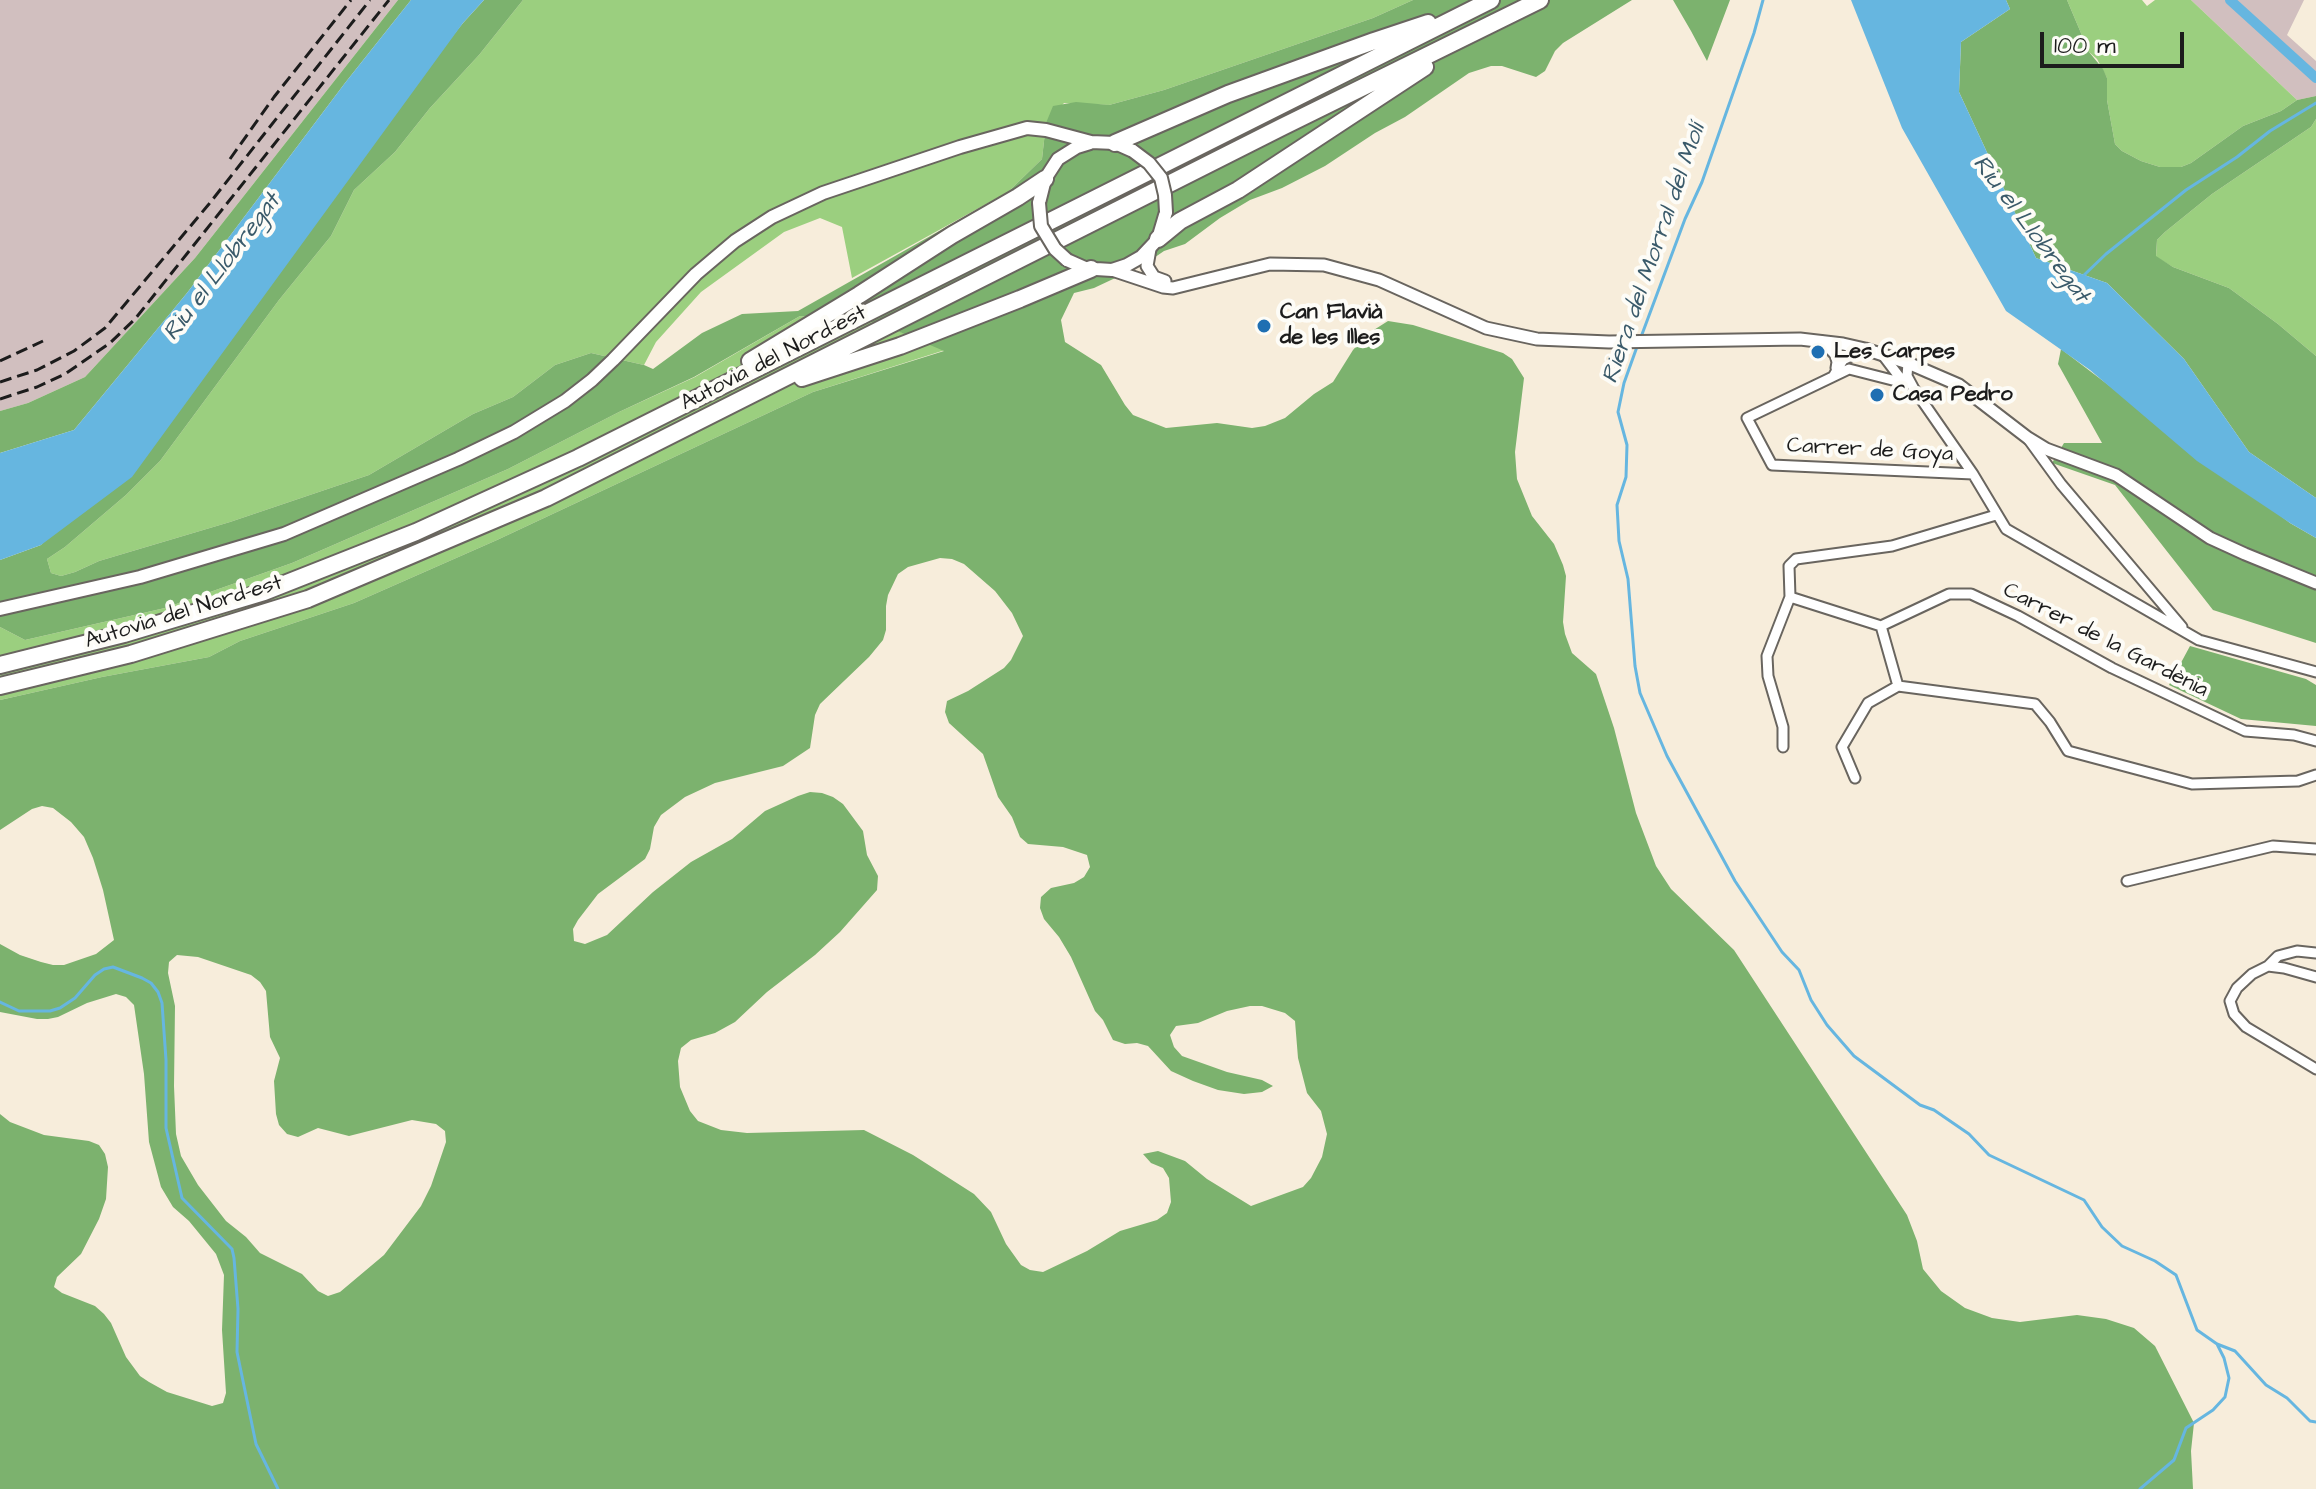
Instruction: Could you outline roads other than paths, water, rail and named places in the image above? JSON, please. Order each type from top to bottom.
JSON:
[{"type":"highway","name":"Autovia del Nord-est","points":[[0,665],[124,634],[264,592],[445,519],[692,401],[1491,0]]},
{"type":"highway","name":"Autovia del Nord-est","points":[[0,686],[131,654],[308,599],[546,498],[1540,0]]},
{"type":"highway","points":[[1115,143],[1241,89],[1475,8]]},
{"type":"highway","points":[[1154,244],[1180,221],[1238,190],[1493,24]]},
{"type":"highway","points":[[692,401],[755,358],[1045,179]]},
{"type":"highway","points":[[766,388],[832,370],[900,346],[1091,269]]},
{"type":"main road","points":[[0,609],[117,583],[284,534],[491,443],[540,417],[592,380],[709,263],[735,241],[772,217],[841,186],[973,143],[1032,128],[1091,142],[1115,143],[1149,163],[1161,178],[1166,212],[1154,244],[1127,265],[1112,270],[1091,269],[1067,260],[1055,249],[1041,226],[1039,203],[1045,179],[1058,159],[1091,142]]},
{"type":"main road","points":[[1046,130],[1055,141],[1058,159]]},
{"type":"street","points":[[1154,244],[1147,266],[1154,277],[1185,285]]},
{"type":"street","points":[[1112,270],[1173,288],[1270,264],[1324,265],[1379,280],[1486,328],[1537,339],[1609,342],[1822,341],[1865,349],[1959,385],[2028,438],[2063,457],[2099,468],[2130,483],[2228,547],[2316,583]]},
{"type":"street","points":[[1822,341],[1835,355],[1834,375]]},
{"type":"street","name":"Carrer de Goya","points":[[1834,375],[1843,360],[1865,349]]},
{"type":"street","points":[[1882,354],[1904,383],[1914,389]]},
{"type":"street","points":[[1908,363],[1907,376],[1914,389],[1973,474],[2006,529],[2199,640],[2316,672]]},
{"type":"street","name":"Carrer de Goya","points":[[1904,383],[1849,369],[1747,418],[1772,465],[1973,474]]},
{"type":"street","points":[[2028,438],[2061,484],[2187,632]]},
{"type":"street","points":[[1783,747],[1783,727],[1768,676],[1767,656],[1790,597],[1789,566],[1796,559],[1892,546],[1996,515]]},
{"type":"street","name":"Carrer de la Gardènia","points":[[1881,626],[1949,594],[1971,594],[2112,668],[2245,731],[2294,735],[2316,741]]},
{"type":"street","points":[[1790,597],[1881,626],[1898,686]]},
{"type":"street","points":[[1855,778],[1842,747],[1868,703],[1898,686],[2035,704],[2068,751],[2192,784],[2298,781],[2316,775]]},
{"type":"street","points":[[2127,881],[2273,846],[2316,849]]},
{"type":"street","points":[[2316,953],[2297,951],[2278,956],[2237,988],[2230,1001],[2234,1014],[2246,1027],[2316,1069]]},
{"type":"street","points":[[2268,966],[2316,977]]},
{"type":"water","name":"Riu el Llobregat","points":[[411,0],[484,0],[463,23],[132,477],[41,545],[0,560],[0,453],[74,430],[187,293]]},
{"type":"water","points":[[1851,0],[2006,0],[2010,9],[1961,42],[1959,92],[2036,258],[2107,283],[2184,359],[2249,452],[2316,498],[2316,538],[2197,461],[2090,370],[2006,311],[1902,128]]},
{"type":"waterway","name":"Riera del Morral del Molí","points":[[1641,337],[1702,182],[1763,0]]},
{"type":"waterway","points":[[2230,0],[2316,78]]},
{"type":"waterway","name":"Riu el Llobregat","points":[[2082,277],[2186,190],[2316,103]]},
{"type":"waterway","name":"Riera del Morral del Molí","points":[[1638,344],[1624,383],[1618,412],[1627,445],[1626,477],[1617,505],[1619,541],[1628,579],[1635,666],[1640,693],[1667,756],[1735,881],[1782,952],[1799,970],[1811,1000],[1827,1025],[1854,1056],[1920,1105],[1934,1110],[1969,1134],[1989,1155],[2084,1200],[2102,1227],[2122,1246],[2176,1275],[2197,1330],[2217,1344],[2235,1351],[2266,1385],[2287,1398],[2310,1421],[2316,1422]]},
{"type":"waterway","points":[[0,1002],[19,1011],[60,1008],[75,998],[95,975],[113,967],[142,978],[158,992],[162,1003],[166,1060],[166,1128],[182,1198],[232,1249],[238,1309],[237,1352],[256,1444],[278,1489]]},
{"type":"waterway","points":[[2140,1489],[2174,1460],[2186,1428],[2213,1410],[2225,1397],[2229,1378],[2217,1344]]},
{"type":"railway","points":[[230,159],[274,97],[351,0]]},
{"type":"railway","points":[[0,382],[37,370],[74,351],[105,328],[209,204],[370,0]]},
{"type":"railway","points":[[0,399],[65,374],[110,343],[135,319],[389,0]]},
{"type":"railway","points":[[0,361],[43,341]]},
{"type":"place","name":"Can Flavià de les Illes","points":[[1264,326]]},
{"type":"place","name":"Les Carpes","points":[[1818,352]]},
{"type":"place","name":"Casa Pedro","points":[[1877,395]]}]
